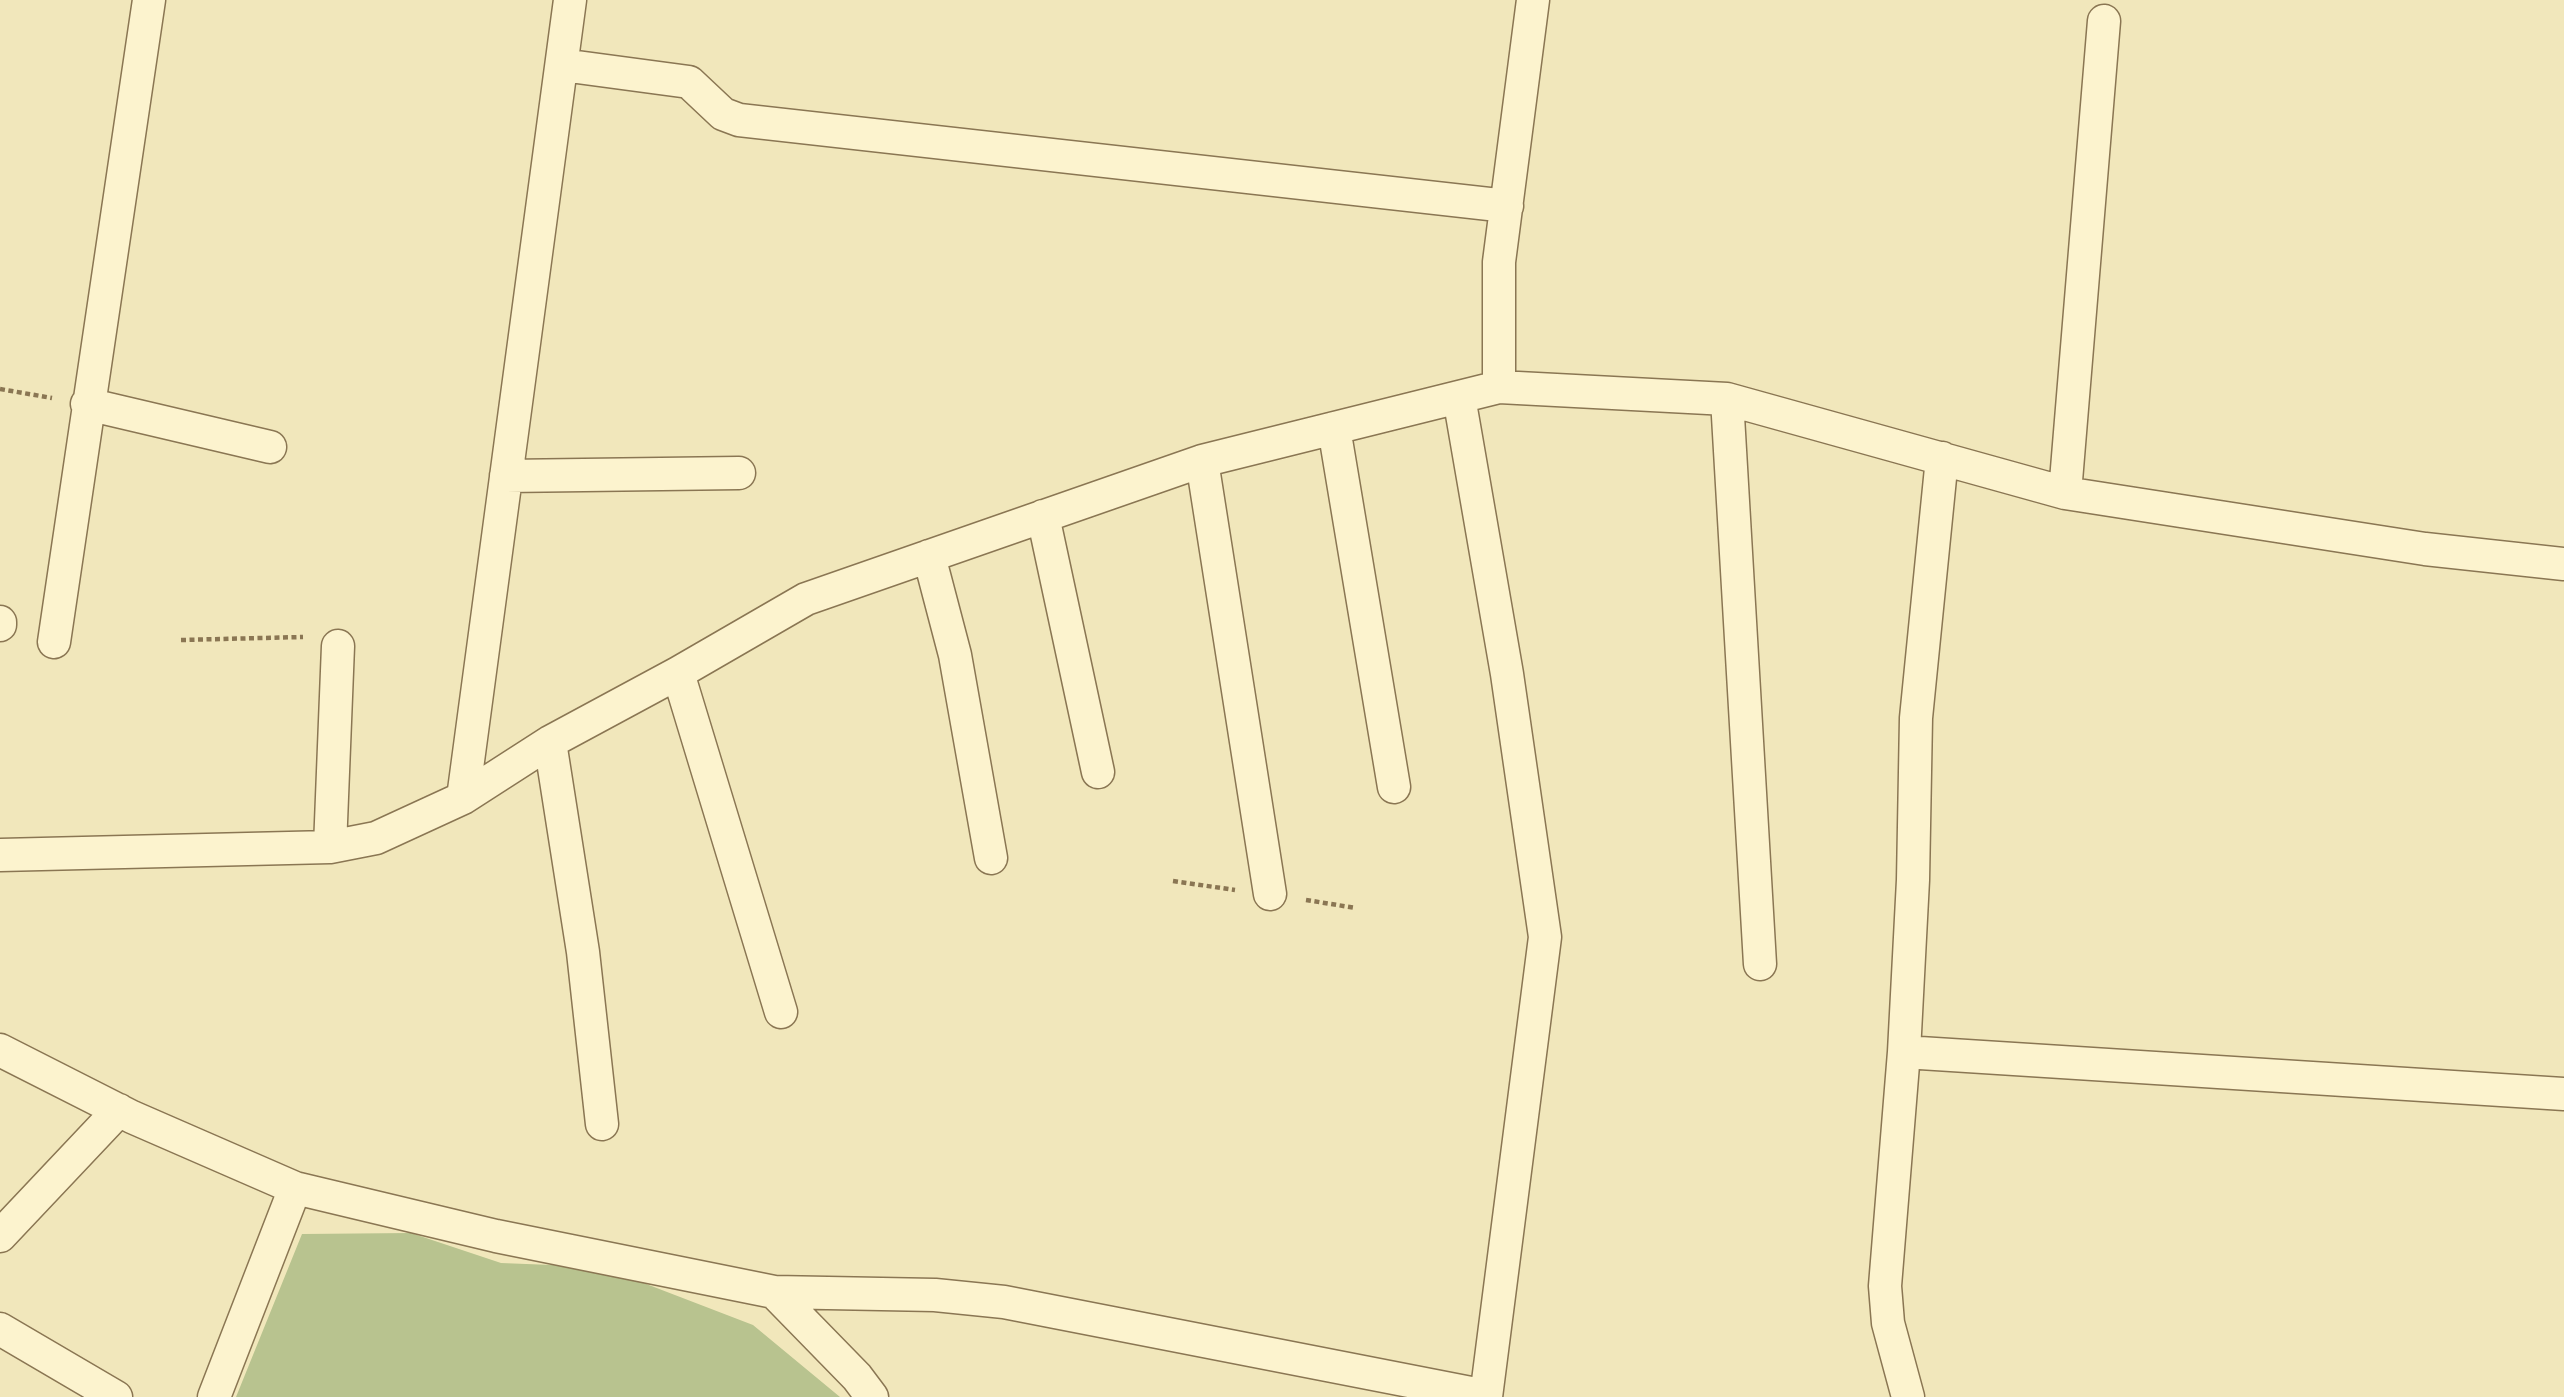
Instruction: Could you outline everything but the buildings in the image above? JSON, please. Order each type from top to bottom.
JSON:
[{"type":"street","points":[[54,642],[87,404],[149,0]]},
{"type":"street","points":[[463,798],[570,0]]},
{"type":"street","points":[[1499,387],[1499,262],[1534,0]]},
{"type":"street","points":[[2065,493],[2104,21]]},
{"type":"street","points":[[562,65],[689,82],[723,114],[739,120],[1507,206]]},
{"type":"street","points":[[0,855],[330,847],[376,838],[463,798],[550,742],[678,673],[806,599],[1202,461],[1499,387],[1727,399],[2065,493],[2425,549],[2564,564]]},
{"type":"street","points":[[0,1050],[119,1111],[295,1188],[496,1236],[774,1292],[935,1295],[1004,1302],[1486,1396],[1545,937],[1507,674],[1459,397]]},
{"type":"street","points":[[1727,399],[1760,964]]},
{"type":"street","points":[[87,404],[270,447]]},
{"type":"street","points":[[1334,428],[1394,787]]},
{"type":"street","points":[[1908,1397],[1888,1323],[1885,1286],[1904,1052],[1913,880],[1916,718],[1942,458]]},
{"type":"street","points":[[1202,461],[1270,894]]},
{"type":"street","points":[[506,476],[739,473]]},
{"type":"street","points":[[1044,516],[1098,772]]},
{"type":"street","points":[[929,556],[955,655],[991,858]]},
{"type":"street","points":[[330,847],[338,646]]},
{"type":"street","points":[[678,673],[781,1012]]},
{"type":"street","points":[[550,742],[583,952],[602,1124]]},
{"type":"street","points":[[1904,1052],[2564,1094]]},
{"type":"street","points":[[0,1236],[119,1111]]},
{"type":"street","points":[[214,1397],[295,1188]]},
{"type":"street","points":[[774,1292],[858,1377],[872,1397]]},
{"type":"street","points":[[0,1329],[116,1397]]},
{"type":"path","points":[[0,389],[87,404]]},
{"type":"path","points":[[181,640],[325,636],[338,646]]},
{"type":"path","points":[[1173,881],[1356,908]]},
{"type":"green space","points":[[411,1233],[501,1263],[602,1267],[753,1325],[840,1397],[236,1397],[302,1234]]}]
